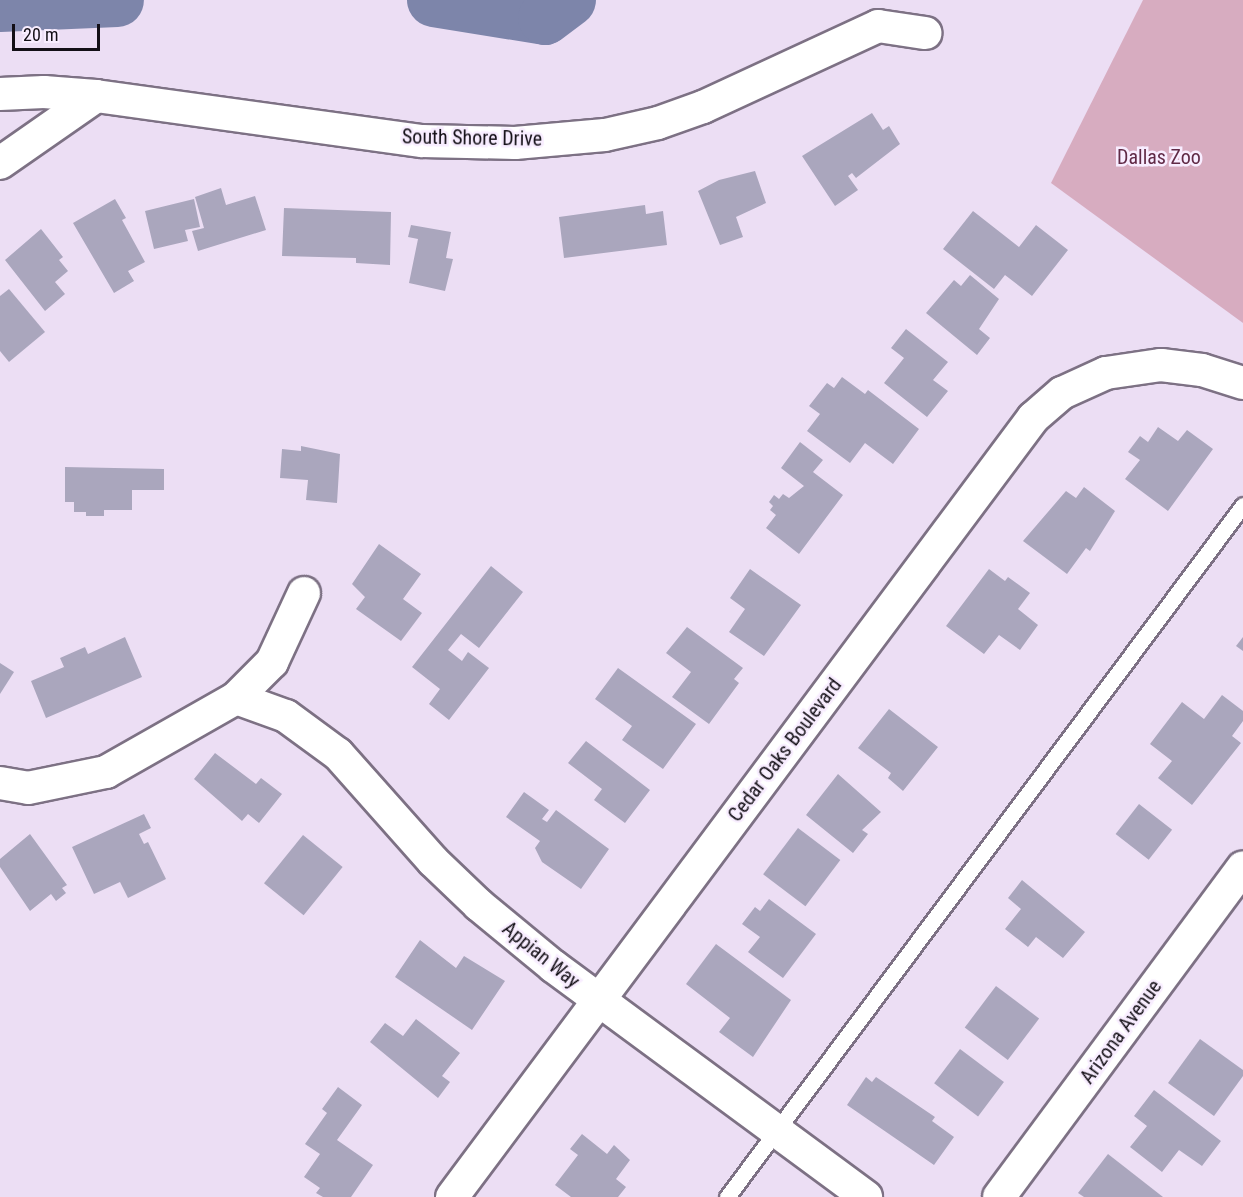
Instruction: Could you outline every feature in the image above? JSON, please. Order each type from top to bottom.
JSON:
[{"type":"street","name":"South Shore Drive","points":[[0,94],[44,92],[96,96],[422,141],[514,143],[605,135],[658,123],[703,107],[878,26],[925,33]]},
{"type":"street","points":[[1,157],[96,96]]},
{"type":"street","name":"Cedar Oaks Boulevard","points":[[452,1197],[1033,418],[1062,393],[1106,373],[1161,365],[1202,370],[1243,383]]},
{"type":"street","points":[[0,783],[28,788],[106,772],[236,698],[272,662],[304,592]]},
{"type":"street","name":"Appian Way","points":[[236,698],[286,716],[338,753],[433,861],[471,898],[598,1000],[866,1197]]},
{"type":"street","name":"Arizona Avenue","points":[[999,1197],[1243,867]]},
{"type":"lane","points":[[727,1197],[1243,505]]},
{"type":"green space","name":"Dallas Zoo","points":[[1143,0],[1243,0],[1243,323],[1051,183]]},
{"type":"building","points":[[872,113],[883,130],[889,126],[900,144],[856,178],[852,173],[848,176],[858,190],[835,206],[802,156]]},
{"type":"building","points":[[755,171],[766,203],[736,217],[743,237],[720,245],[698,191],[719,180]]},
{"type":"building","points":[[221,188],[226,205],[255,196],[266,230],[198,251],[192,231],[204,228],[195,197]]},
{"type":"building","points":[[115,199],[126,218],[122,220],[145,262],[128,271],[134,281],[114,293],[73,223]]},
{"type":"building","points":[[194,199],[200,227],[185,230],[188,241],[154,249],[145,211]]},
{"type":"building","points":[[645,205],[646,214],[663,211],[667,245],[564,258],[559,217]]},
{"type":"building","points":[[284,208],[391,212],[390,265],[356,263],[356,258],[282,256]]},
{"type":"building","points":[[973,211],[1019,247],[1036,225],[1068,250],[1032,296],[1005,275],[994,289],[943,249]]},
{"type":"building","points":[[411,225],[451,232],[446,258],[453,259],[445,291],[409,283],[418,239],[408,237]]},
{"type":"building","points":[[41,229],[63,257],[59,260],[68,271],[55,282],[65,294],[45,311],[5,260]]},
{"type":"building","points":[[970,275],[999,299],[979,329],[990,338],[977,355],[926,313],[954,280],[961,286]]},
{"type":"building","points":[[9,289],[45,332],[9,362],[0,351],[0,296]]},
{"type":"building","points":[[906,329],[948,362],[933,380],[948,391],[927,417],[884,383],[904,358],[891,348]]},
{"type":"building","points":[[842,377],[865,394],[868,390],[919,429],[893,464],[865,443],[850,463],[807,431],[820,414],[809,406],[827,383],[834,388]]},
{"type":"building","points":[[1158,427],[1178,441],[1187,430],[1213,449],[1168,511],[1125,479],[1140,460],[1128,452],[1140,436],[1148,442]]},
{"type":"building","points":[[800,442],[823,460],[813,472],[843,495],[799,554],[766,528],[776,515],[770,510],[773,506],[769,502],[774,495],[779,499],[783,494],[789,498],[804,486],[781,468]]},
{"type":"building","points":[[301,446],[340,454],[337,503],[306,500],[308,480],[280,478],[282,449],[301,451]]},
{"type":"building","points":[[65,467],[164,469],[164,490],[132,490],[132,510],[104,510],[104,516],[86,516],[86,512],[74,512],[74,502],[65,502]]},
{"type":"building","points":[[1084,487],[1115,511],[1090,551],[1086,548],[1067,574],[1023,541],[1066,491],[1076,498]]},
{"type":"building","points":[[379,544],[421,574],[403,599],[422,613],[401,641],[356,609],[365,597],[352,584]]},
{"type":"building","points":[[491,566],[523,592],[479,648],[461,634],[448,650],[462,661],[468,652],[489,668],[449,720],[429,704],[440,689],[412,667]]},
{"type":"building","points":[[750,569],[801,605],[764,656],[729,632],[745,609],[730,598]]},
{"type":"building","points":[[989,569],[1005,581],[1008,577],[1030,593],[1018,609],[1038,625],[1020,650],[999,635],[984,654],[946,626]]},
{"type":"building","points":[[687,627],[743,668],[734,679],[739,683],[709,724],[672,697],[691,672],[666,653]]},
{"type":"building","points":[[125,637],[142,677],[46,718],[31,681],[64,667],[60,658],[85,647],[88,654]]},
{"type":"building","points":[[1243,637],[1243,651],[1236,646]]},
{"type":"building","points":[[0,663],[14,672],[0,694]]},
{"type":"building","points":[[618,668],[696,724],[663,769],[622,740],[632,726],[595,699]]},
{"type":"building","points":[[1222,695],[1243,711],[1243,721],[1232,736],[1241,743],[1192,805],[1158,778],[1172,761],[1150,744],[1182,702],[1204,719]]},
{"type":"building","points":[[889,709],[938,747],[903,791],[888,778],[891,773],[858,748]]},
{"type":"building","points":[[586,741],[650,790],[625,823],[594,800],[602,789],[568,763]]},
{"type":"building","points":[[215,753],[256,784],[261,778],[282,794],[259,823],[248,814],[242,821],[194,779]]},
{"type":"building","points":[[838,774],[881,812],[862,830],[868,834],[853,853],[806,815]]},
{"type":"building","points":[[524,792],[549,810],[542,819],[547,822],[556,810],[609,849],[581,889],[542,862],[535,848],[540,841],[506,817]]},
{"type":"building","points":[[1139,804],[1172,830],[1149,860],[1116,834]]},
{"type":"building","points":[[144,814],[151,828],[139,834],[144,844],[148,842],[166,879],[128,898],[120,882],[94,894],[72,847]]},
{"type":"building","points":[[798,828],[840,860],[805,906],[763,874]]},
{"type":"building","points":[[30,834],[67,885],[62,888],[66,893],[56,901],[51,894],[30,911],[0,867],[0,859]]},
{"type":"building","points":[[303,835],[343,867],[304,915],[264,883]]},
{"type":"building","points":[[1022,880],[1085,932],[1063,958],[1036,937],[1028,947],[1005,929],[1021,909],[1008,898]]},
{"type":"building","points":[[769,899],[816,934],[783,978],[748,952],[760,937],[742,924],[755,907],[760,911]]},
{"type":"building","points":[[420,940],[456,968],[464,956],[505,981],[472,1030],[395,977]]},
{"type":"building","points":[[716,944],[791,1000],[753,1057],[719,1032],[730,1018],[686,984]]},
{"type":"building","points":[[996,986],[1039,1018],[1008,1060],[965,1028]]},
{"type":"building","points":[[416,1019],[460,1053],[442,1076],[450,1082],[438,1098],[370,1042],[385,1023],[403,1036]]},
{"type":"building","points":[[1200,1039],[1243,1070],[1243,1076],[1214,1116],[1168,1083]]},
{"type":"building","points":[[960,1049],[1004,1082],[978,1116],[934,1083]]},
{"type":"building","points":[[866,1077],[872,1082],[876,1077],[935,1117],[932,1121],[954,1137],[934,1165],[847,1105]]},
{"type":"building","points":[[338,1087],[362,1105],[337,1140],[373,1165],[351,1197],[323,1197],[316,1193],[320,1188],[304,1177],[320,1154],[305,1144],[327,1113],[322,1109]]},
{"type":"building","points":[[1154,1090],[1221,1141],[1202,1166],[1179,1150],[1162,1172],[1130,1147],[1147,1126],[1134,1116]]},
{"type":"building","points":[[582,1134],[607,1154],[614,1145],[630,1160],[616,1179],[626,1187],[618,1197],[571,1197],[555,1185],[578,1155],[570,1149]]},
{"type":"building","points":[[1108,1154],[1163,1197],[1084,1197],[1078,1193]]},
{"type":"waterway","points":[[0,5],[117,0]]},
{"type":"waterway","points":[[434,0],[545,18],[569,0]]}]
